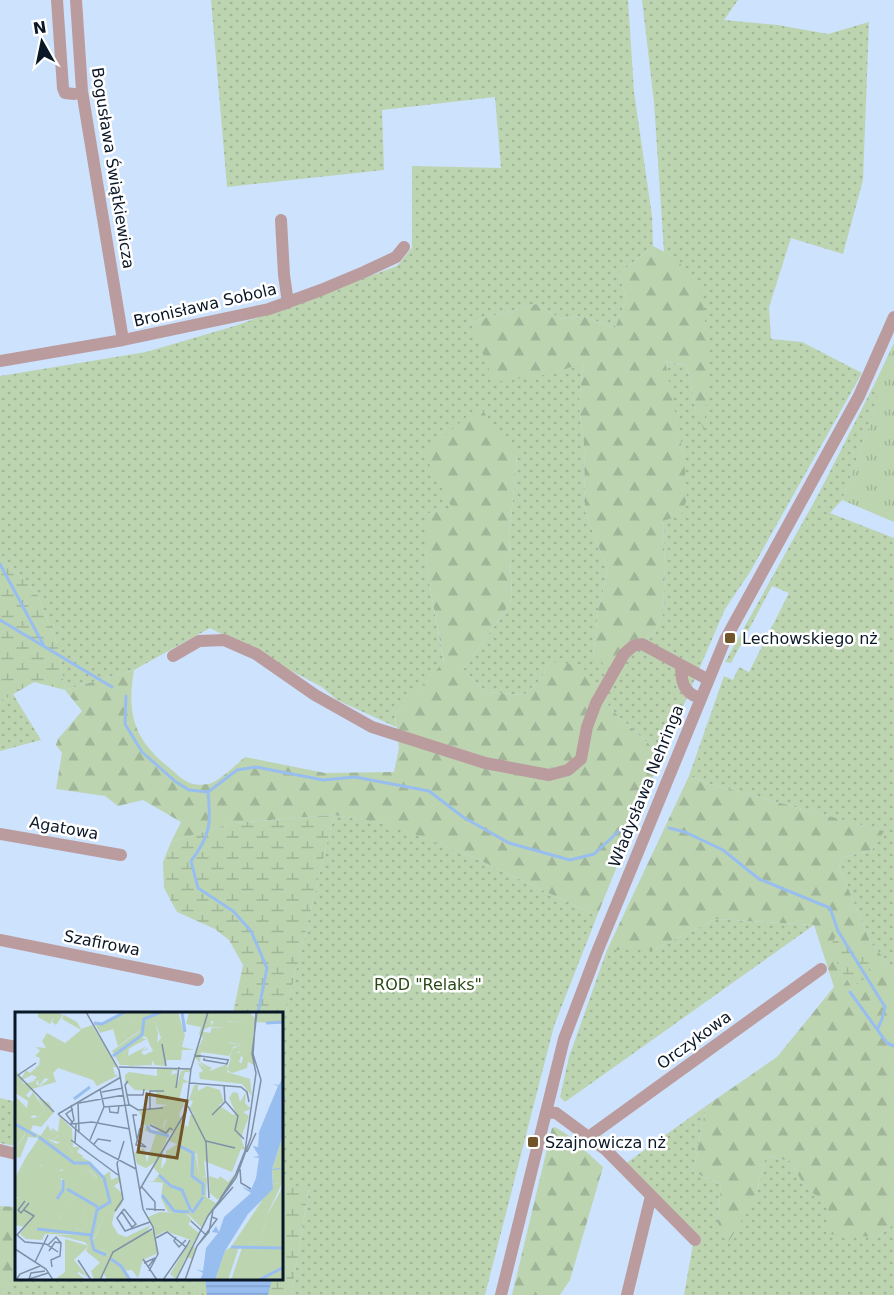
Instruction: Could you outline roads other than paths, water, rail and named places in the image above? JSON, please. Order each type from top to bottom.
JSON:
[{"type":"street","points":[[57,0],[63,88],[65,93],[74,94]]},
{"type":"street","name":"Bogusława Świątkiewicza","points":[[75,0],[82,91],[123,340]]},
{"type":"street","points":[[281,220],[288,303]]},
{"type":"street","name":"Bronisława Sobola","points":[[0,361],[123,340],[269,309],[364,272],[396,256],[404,247]]},
{"type":"street","name":"Władysława Nehringa","points":[[501,1295],[573,1013],[707,679],[740,609],[859,396],[894,317]]},
{"type":"street","points":[[173,656],[199,641],[224,640],[255,654],[315,695],[372,727],[485,763],[538,774],[557,774],[574,766],[581,759],[587,727],[596,703],[624,654],[633,646],[642,644],[707,679]]},
{"type":"street","points":[[681,665],[681,678],[685,689],[691,696],[700,698]]},
{"type":"street","name":"Agatowa","points":[[0,834],[121,855]]},
{"type":"street","name":"Szafirowa","points":[[0,940],[198,980]]},
{"type":"street","name":"Orczykowa","points":[[587,1138],[821,969]]},
{"type":"street","points":[[0,1044],[15,1047]]},
{"type":"street","points":[[546,1112],[556,1113],[606,1150],[695,1240]]},
{"type":"street","points":[[0,1150],[15,1154]]},
{"type":"street","points":[[627,1295],[651,1196]]},
{"type":"water","points":[[205,1280],[272,1280],[268,1295],[207,1295]]},
{"type":"waterway","points":[[0,564],[43,644]]},
{"type":"waterway","points":[[0,620],[112,687]]},
{"type":"waterway","points":[[126,696],[125,724],[142,752],[176,782],[189,790],[208,792],[237,770],[256,767],[323,780],[355,777],[429,791],[463,817],[509,843],[570,860],[594,854],[620,830]]},
{"type":"waterway","points":[[208,792],[208,828],[203,844],[191,861],[198,888],[233,911],[251,931],[267,968],[258,1012]]},
{"type":"waterway","points":[[669,828],[685,832],[723,850],[759,879],[830,908],[838,931],[885,1007],[878,1028]]},
{"type":"waterway","points":[[850,992],[887,1043],[894,1046]]},
{"type":"place","name":"Lechowskiego nż","points":[[730,638]]},
{"type":"place","name":"Szajnowicza nż","points":[[533,1142]]},
{"type":"park label","name":"ROD \"Relaks\"","points":[[428,984]]}]
